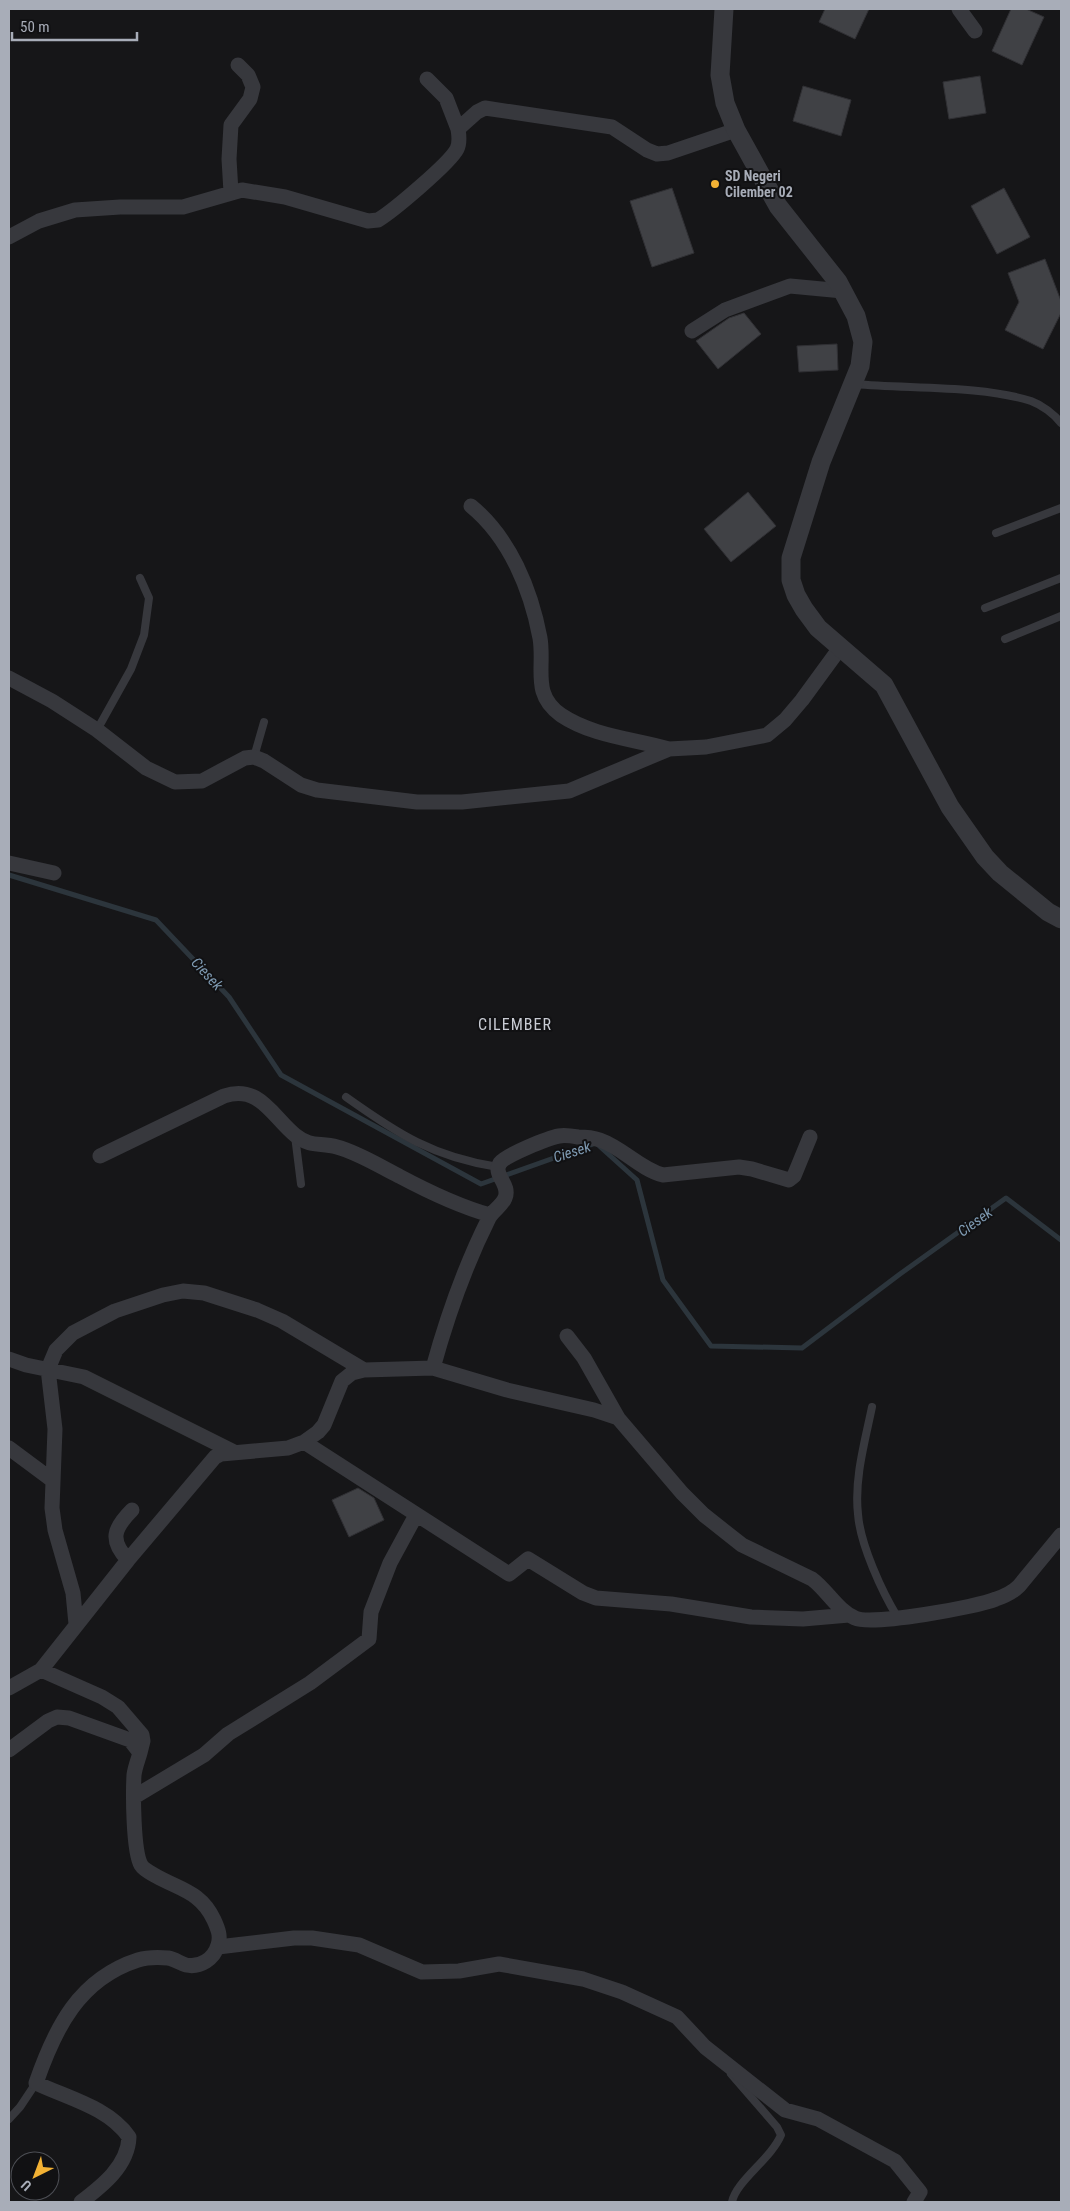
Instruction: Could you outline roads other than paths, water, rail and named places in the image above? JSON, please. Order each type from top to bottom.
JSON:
[{"type":"street","points":[[724,9],[720,85],[725,104],[736,130],[782,212],[843,291],[856,316],[863,342],[861,362],[821,462],[804,512],[791,565],[793,586],[800,603],[818,628],[884,685],[950,808],[985,857],[1000,873],[1048,912],[1061,919]]},
{"type":"street","points":[[959,9],[975,31]]},
{"type":"street","points":[[231,192],[229,159],[231,125],[250,98],[253,88],[248,75],[238,65]]},
{"type":"street","points":[[9,237],[46,219],[75,210],[120,207],[183,207],[231,192],[248,190],[285,197],[352,218],[368,221],[378,220],[428,179],[459,146],[458,129],[446,98],[427,79]]},
{"type":"street","points":[[458,129],[480,110],[496,108],[612,128],[647,150],[663,154],[736,130]]},
{"type":"street","points":[[692,331],[725,310],[790,286],[843,291]]},
{"type":"street","points":[[471,506],[492,524],[511,554],[540,639],[540,684],[545,696],[552,707],[561,715],[583,727],[669,749],[706,747],[767,735],[785,720],[802,700],[840,648]]},
{"type":"street","points":[[9,678],[52,701],[97,730],[146,768],[175,782],[202,780],[245,758],[254,757],[264,761],[301,785],[317,790],[417,802],[462,802],[568,791],[669,749]]},
{"type":"street","points":[[9,863],[54,874]]},
{"type":"street","points":[[100,1156],[231,1093],[245,1094],[257,1097],[295,1136],[312,1145],[337,1147],[360,1156],[430,1192],[471,1210],[490,1215]]},
{"type":"street","points":[[433,1368],[441,1338],[468,1264],[490,1215],[504,1200],[508,1189],[498,1170],[501,1162],[508,1156],[558,1136],[576,1136],[604,1142],[654,1173],[663,1175],[739,1167],[789,1180],[794,1176],[810,1137]]},
{"type":"street","points":[[76,1624],[71,1584],[55,1530],[52,1508],[55,1429],[48,1369],[56,1350],[85,1326],[115,1311],[163,1295],[183,1291],[204,1293],[256,1310],[282,1321],[364,1370]]},
{"type":"street","points":[[567,1336],[584,1358],[618,1418],[682,1493],[704,1515],[742,1545],[812,1580],[822,1587],[849,1615],[859,1620],[898,1618],[984,1603],[1009,1594],[1020,1586],[1061,1535]]},
{"type":"street","points":[[9,1359],[84,1377],[236,1453]]},
{"type":"street","points":[[9,1688],[41,1670],[128,1560],[215,1457],[221,1454],[288,1448],[304,1442],[324,1425],[342,1381],[352,1373],[364,1370],[433,1368],[507,1390],[594,1410],[618,1418]]},
{"type":"street","points":[[304,1442],[509,1574],[528,1559],[596,1598],[671,1604],[751,1617],[803,1619],[849,1615]]},
{"type":"street","points":[[9,1448],[52,1480]]},
{"type":"street","points":[[128,1560],[118,1549],[116,1536],[122,1520],[132,1510]]},
{"type":"street","points":[[134,1800],[204,1755],[228,1734],[310,1683],[369,1639],[371,1612],[390,1563],[416,1515]]},
{"type":"street","points":[[41,1670],[102,1697],[118,1707],[142,1735],[144,1741],[134,1774],[137,1856],[141,1866],[175,1887],[191,1892],[200,1899],[210,1911],[220,1935],[218,1947],[207,1962],[199,1965],[187,1965],[171,1959],[150,1957],[124,1966],[92,1984],[71,2008],[47,2054],[36,2083],[95,2110],[124,2129],[130,2136],[126,2155],[118,2167],[100,2187],[81,2202]]},
{"type":"street","points":[[9,1750],[48,1721],[57,1717],[70,1718],[130,1740],[140,1753]]},
{"type":"street","points":[[218,1947],[294,1938],[312,1938],[359,1945],[422,1972],[459,1972],[499,1964],[583,1980],[622,1992],[677,2017],[718,2058],[785,2110],[818,2119],[895,2161],[920,2192],[914,2202]]},
{"type":"lane","points":[[853,384],[1003,395],[1032,401],[1055,416],[1061,423]]},
{"type":"lane","points":[[996,533],[1061,508]]},
{"type":"lane","points":[[97,730],[131,669],[144,635],[149,598],[140,578]]},
{"type":"lane","points":[[985,608],[1061,578]]},
{"type":"lane","points":[[1006,639],[1061,616]]},
{"type":"lane","points":[[254,757],[264,722]]},
{"type":"lane","points":[[346,1097],[388,1127],[426,1148],[498,1170]]},
{"type":"lane","points":[[295,1136],[301,1184]]},
{"type":"lane","points":[[872,1407],[860,1467],[857,1512],[861,1533],[885,1597],[898,1618]]},
{"type":"lane","points":[[718,2058],[781,2135],[772,2150],[737,2191],[732,2202]]},
{"type":"lane","points":[[9,2118],[20,2107],[36,2083]]},
{"type":"waterway","name":"Ciesek","points":[[9,875],[156,920],[229,997],[281,1075],[481,1184],[596,1143],[637,1180],[663,1280],[711,1346],[802,1348],[900,1274],[1006,1198],[1061,1240]]},
{"type":"place","name":"SD Negeri Cilember 02","points":[[715,184]]},
{"type":"district","name":"CILEMBER","points":[[515,1024]]}]
